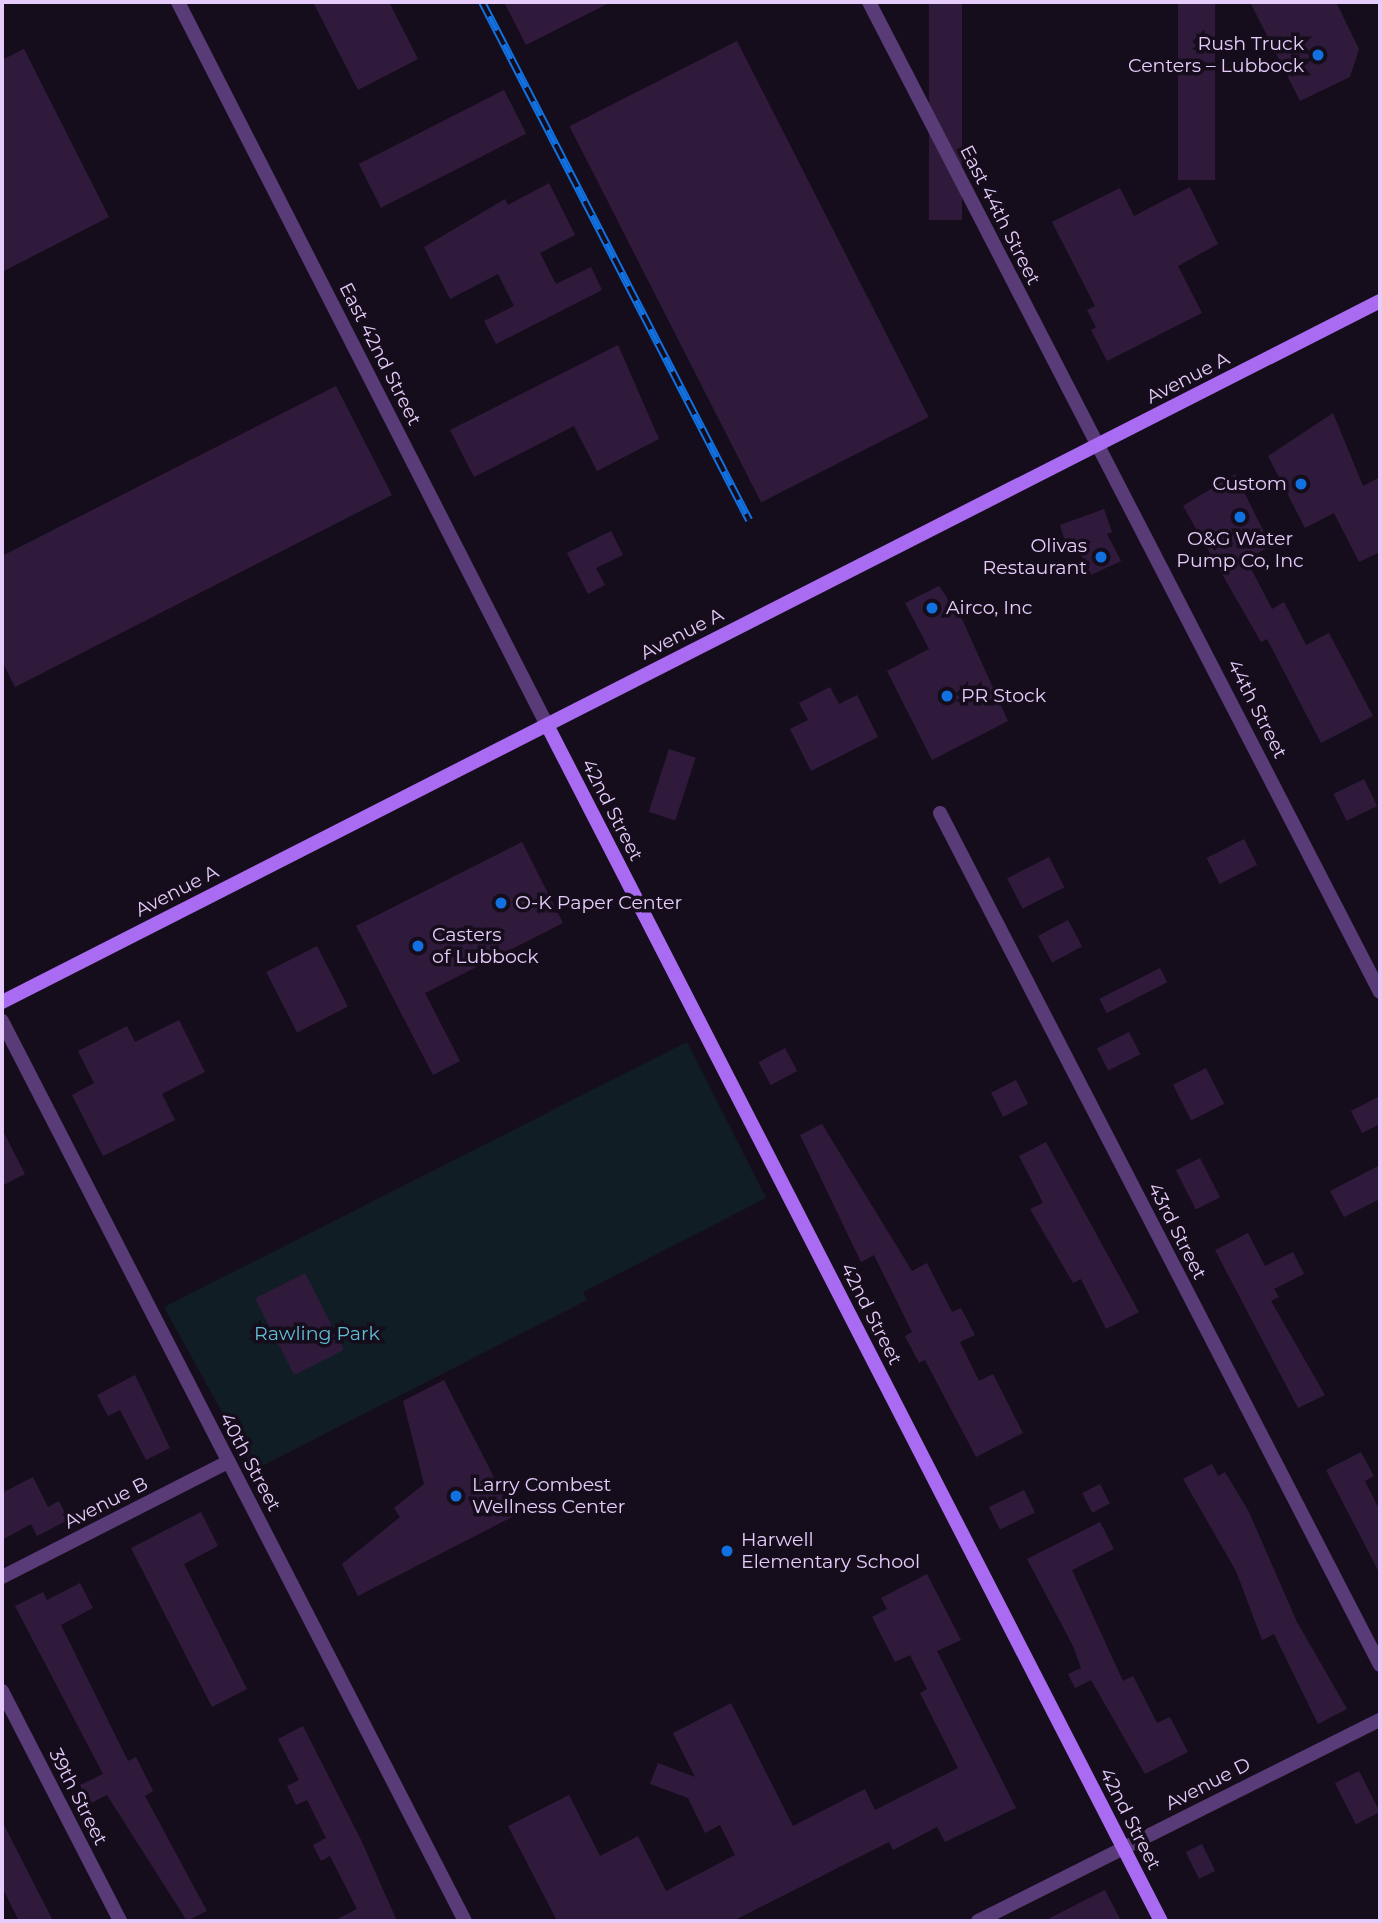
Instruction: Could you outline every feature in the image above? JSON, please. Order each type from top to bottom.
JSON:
[{"type":"main road","name":"Avenue A","points":[[2,1002],[1380,302]]},
{"type":"main road","name":"42nd Street","points":[[547,724],[1161,1921]]},
{"type":"street","name":"East 42nd Street","points":[[178,2],[547,724]]},
{"type":"street","name":"East 44th Street","points":[[869,2],[1100,444]]},
{"type":"street","name":"44th Street","points":[[1100,444],[1380,992]]},
{"type":"street","name":"43rd Street","points":[[940,813],[1380,1665]]},
{"type":"street","name":"40th Street","points":[[2,1021],[465,1921]]},
{"type":"street","name":"Avenue B","points":[[2,1577],[228,1462]]},
{"type":"street","name":"39th Street","points":[[2,1691],[120,1921]]},
{"type":"street","name":"Avenue D","points":[[978,1921],[1380,1720]]},
{"type":"green space","name":"Rawling Park","points":[[687,1042],[766,1198],[583,1292],[587,1300],[254,1470],[164,1307]]},
{"type":"building","points":[[313,2],[389,2],[418,59],[358,90]]},
{"type":"building","points":[[504,2],[611,2],[526,45]]},
{"type":"building","points":[[929,2],[962,2],[962,220],[929,220]]},
{"type":"building","points":[[1178,2],[1215,2],[1215,180],[1178,180]]},
{"type":"building","name":"Rush Truck Centers – Lubbock","points":[[1250,2],[1336,2],[1359,49],[1350,77],[1300,101]]},
{"type":"building","points":[[737,41],[929,417],[761,502],[569,126]]},
{"type":"building","points":[[24,49],[109,217],[2,272],[2,60]]},
{"type":"building","points":[[504,90],[526,134],[381,208],[359,164]]},
{"type":"building","points":[[549,183],[575,235],[540,253],[556,284],[591,267],[602,290],[496,344],[484,321],[514,306],[498,274],[450,299],[424,247],[505,199],[508,205]]},
{"type":"building","points":[[1190,187],[1218,244],[1178,266],[1202,313],[1107,361],[1091,330],[1096,327],[1087,310],[1095,306],[1052,222],[1120,188],[1134,216]]},
{"type":"building","points":[[618,345],[659,439],[597,471],[574,426],[474,477],[450,430]]},
{"type":"building","points":[[336,386],[392,495],[15,687],[2,661],[2,556]]},
{"type":"building","points":[[1333,413],[1363,486],[1380,477],[1380,552],[1359,562],[1334,513],[1305,528],[1268,456]]},
{"type":"building","points":[[1235,474],[1271,546],[1246,559],[1272,609],[1284,602],[1306,645],[1329,633],[1373,716],[1321,743],[1267,639],[1261,642],[1183,506]]},
{"type":"building","points":[[1104,509],[1112,532],[1107,534],[1121,561],[1091,575],[1076,545],[1067,547],[1060,525]]},
{"type":"building","points":[[611,531],[623,555],[596,568],[605,585],[588,594],[567,553]]},
{"type":"building","name":"PR Stock","points":[[939,586],[962,619],[1008,721],[932,760],[887,671],[929,649],[905,603]]},
{"type":"building","points":[[830,687],[839,704],[857,695],[878,737],[811,771],[790,729],[808,720],[799,703]]},
{"type":"building","points":[[669,749],[696,758],[675,820],[649,812]]},
{"type":"building","points":[[1364,779],[1377,806],[1347,821],[1333,794]]},
{"type":"building","points":[[1244,839],[1257,865],[1220,884],[1207,858]]},
{"type":"building","points":[[522,842],[563,923],[425,993],[460,1061],[433,1075],[356,926]]},
{"type":"building","points":[[1049,857],[1064,887],[1023,909],[1007,878]]},
{"type":"building","points":[[1068,920],[1082,946],[1052,962],[1038,936]]},
{"type":"building","points":[[317,946],[348,1007],[297,1032],[266,972]]},
{"type":"building","points":[[1160,968],[1167,982],[1107,1013],[1099,999]]},
{"type":"building","points":[[179,1020],[205,1072],[162,1094],[175,1120],[103,1156],[72,1095],[94,1083],[78,1051],[127,1026],[135,1042]]},
{"type":"building","points":[[1129,1032],[1140,1054],[1108,1071],[1097,1048]]},
{"type":"building","points":[[785,1048],[797,1071],[771,1085],[759,1062]]},
{"type":"building","points":[[1206,1068],[1224,1104],[1191,1120],[1173,1085]]},
{"type":"building","points":[[1016,1080],[1028,1104],[1003,1117],[991,1093]]},
{"type":"building","points":[[1380,1096],[1380,1124],[1362,1133],[1351,1111]]},
{"type":"building","points":[[822,1124],[912,1271],[927,1263],[952,1312],[961,1308],[975,1335],[960,1342],[979,1381],[993,1374],[1023,1433],[976,1457],[925,1360],[919,1363],[905,1336],[912,1332],[874,1255],[861,1262],[800,1135]]},
{"type":"building","points":[[2,1129],[25,1174],[2,1186]]},
{"type":"building","points":[[1046,1142],[1139,1312],[1106,1329],[1081,1279],[1073,1283],[1030,1209],[1043,1203],[1019,1156]]},
{"type":"building","points":[[1200,1158],[1220,1197],[1196,1209],[1176,1170]]},
{"type":"building","points":[[1380,1165],[1380,1199],[1344,1217],[1330,1191]]},
{"type":"building","points":[[1248,1233],[1265,1266],[1293,1252],[1304,1274],[1274,1289],[1279,1297],[1271,1301],[1325,1395],[1298,1408],[1215,1250]]},
{"type":"building","points":[[305,1273],[344,1350],[294,1375],[255,1298]]},
{"type":"building","points":[[135,1375],[170,1448],[146,1460],[120,1410],[108,1416],[97,1395]]},
{"type":"building","name":"Larry Combest Wellness Center","points":[[444,1380],[514,1516],[358,1596],[342,1564],[400,1517],[394,1508],[424,1484],[403,1401]]},
{"type":"building","points":[[1361,1452],[1374,1476],[1365,1481],[1380,1511],[1380,1574],[1326,1470]]},
{"type":"building","points":[[1212,1464],[1218,1476],[1225,1472],[1249,1512],[1297,1622],[1347,1709],[1318,1724],[1274,1634],[1262,1640],[1236,1571],[1183,1479]]},
{"type":"building","points":[[33,1477],[48,1507],[59,1501],[68,1520],[37,1536],[31,1524],[2,1540],[2,1493]]},
{"type":"building","points":[[1100,1484],[1110,1504],[1092,1513],[1082,1493]]},
{"type":"building","points":[[1024,1490],[1035,1512],[1000,1530],[989,1507]]},
{"type":"building","points":[[201,1512],[218,1546],[184,1564],[247,1689],[212,1707],[131,1548]]},
{"type":"building","points":[[1100,1522],[1114,1549],[1072,1570],[1123,1681],[1133,1676],[1157,1723],[1170,1717],[1188,1752],[1145,1774],[1091,1680],[1075,1688],[1068,1674],[1081,1668],[1073,1646],[1027,1559]]},
{"type":"building","points":[[927,1574],[961,1640],[937,1651],[1016,1808],[945,1842],[937,1827],[893,1850],[889,1842],[733,1921],[557,1921],[508,1826],[569,1795],[600,1856],[638,1836],[666,1891],[735,1855],[720,1825],[705,1833],[688,1798],[650,1784],[658,1763],[695,1777],[673,1733],[731,1703],[793,1826],[865,1789],[875,1810],[958,1768],[920,1693],[927,1689],[910,1655],[895,1662],[872,1617],[887,1609],[881,1598]]},
{"type":"building","points":[[80,1583],[93,1608],[61,1625],[128,1761],[136,1757],[153,1791],[145,1796],[207,1911],[187,1921],[107,1795],[89,1804],[80,1785],[103,1774],[15,1606],[43,1592],[47,1600]]},
{"type":"building","points":[[303,1726],[361,1840],[397,1921],[333,1921],[357,1909],[330,1856],[321,1861],[313,1845],[326,1838],[307,1800],[296,1805],[287,1786],[299,1780],[278,1739]]},
{"type":"building","points":[[1359,1771],[1380,1812],[1356,1824],[1335,1783]]},
{"type":"building","points":[[2,1821],[53,1921],[19,1921],[2,1887]]},
{"type":"building","points":[[1202,1844],[1215,1871],[1199,1879],[1186,1852]]},
{"type":"building","points":[[1105,1890],[1121,1921],[1044,1921]]},
{"type":"railway","points":[[482,2],[749,520]]},
{"type":"place","name":"Rush Truck Centers – Lubbock","points":[[1318,55]]},
{"type":"place","name":"Custom","points":[[1301,484]]},
{"type":"place","name":"O&G Water Pump Co, Inc","points":[[1240,517]]},
{"type":"place","name":"Olivas Restaurant","points":[[1101,557]]},
{"type":"place","name":"Airco, Inc","points":[[932,608]]},
{"type":"place","name":"PR Stock","points":[[947,696]]},
{"type":"place","name":"O-K Paper Center","points":[[501,903]]},
{"type":"place","name":"Casters of Lubbock","points":[[418,946]]},
{"type":"place","name":"Larry Combest Wellness Center","points":[[456,1496]]},
{"type":"place","name":"Harwell Elementary School","points":[[727,1551]]}]
